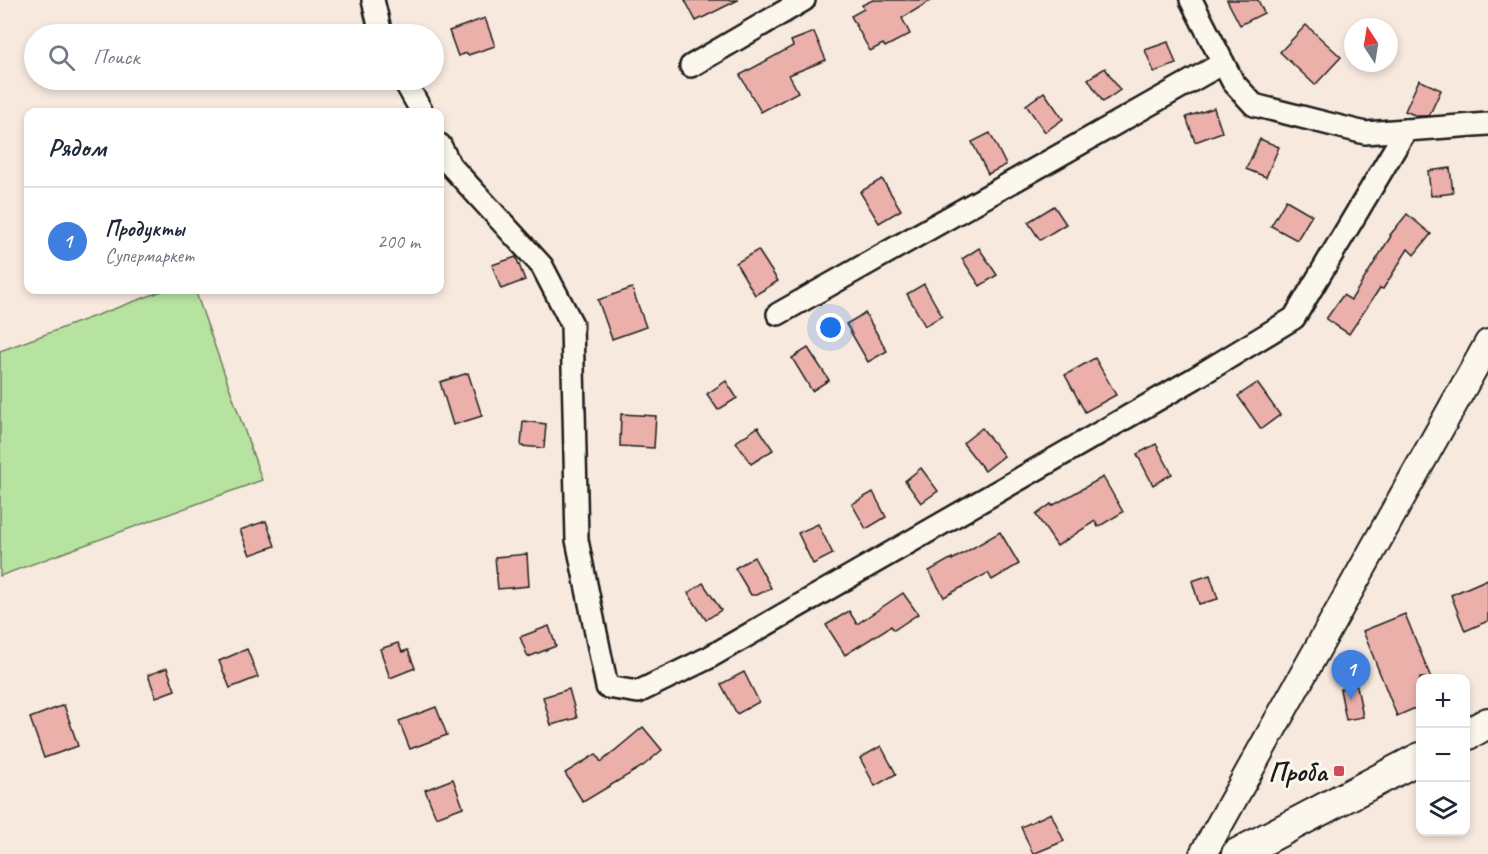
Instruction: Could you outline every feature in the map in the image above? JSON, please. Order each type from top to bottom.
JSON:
[{"type":"main road","points":[[1470,733],[1488,723]]},
{"type":"main road","points":[[1237,854],[1416,760]]},
{"type":"street","points":[[373,0],[379,24]]},
{"type":"street","points":[[691,66],[804,0]]},
{"type":"street","points":[[1191,0],[1233,82],[1254,105],[1365,133],[1488,124]]},
{"type":"street","points":[[778,314],[1223,63]]},
{"type":"street","points":[[410,90],[420,108]]},
{"type":"street","points":[[444,153],[450,165],[542,266],[572,324],[577,540],[607,687],[638,692],[708,658],[1195,378],[1294,318],[1406,130]]},
{"type":"street","points":[[1203,854],[1488,343]]},
{"type":"green space","points":[[154,294],[196,294],[262,480],[0,576],[0,351]]},
{"type":"building","points":[[685,0],[738,0],[696,21]]},
{"type":"building","points":[[873,0],[932,0],[902,18],[910,34],[885,47],[883,44],[870,51],[851,16],[864,9],[862,5]]},
{"type":"building","points":[[1227,0],[1258,0],[1264,13],[1240,25]]},
{"type":"building","points":[[485,18],[495,46],[458,56],[449,31]]},
{"type":"building","points":[[1306,25],[1341,57],[1315,85],[1280,52]]},
{"type":"building","points":[[814,32],[826,60],[789,75],[798,92],[761,112],[740,75],[793,46],[791,41]]},
{"type":"building","points":[[1168,42],[1176,64],[1154,72],[1145,50]]},
{"type":"building","points":[[1105,68],[1120,90],[1103,102],[1088,79]]},
{"type":"building","points":[[1419,80],[1441,90],[1429,116],[1417,116],[1405,111]]},
{"type":"building","points":[[1044,92],[1063,119],[1045,132],[1026,105]]},
{"type":"building","points":[[1214,108],[1222,132],[1195,142],[1186,117]]},
{"type":"building","points":[[990,133],[1006,165],[988,174],[972,142]]},
{"type":"building","points":[[1260,139],[1279,147],[1266,177],[1246,169]]},
{"type":"building","points":[[1450,168],[1453,193],[1431,196],[1428,171]]},
{"type":"building","points":[[882,179],[901,210],[879,223],[860,192]]},
{"type":"building","points":[[1286,200],[1312,215],[1297,240],[1271,226]]},
{"type":"building","points":[[1054,206],[1066,224],[1040,240],[1028,222]]},
{"type":"building","points":[[1407,214],[1431,234],[1414,255],[1408,249],[1383,289],[1380,288],[1349,334],[1326,319],[1343,295],[1351,300],[1390,235]]},
{"type":"building","points":[[979,248],[997,275],[980,286],[962,259]]},
{"type":"building","points":[[758,250],[778,281],[755,295],[736,263]]},
{"type":"building","points":[[516,257],[525,280],[501,289],[492,265]]},
{"type":"building","points":[[924,284],[942,316],[925,326],[907,294]]},
{"type":"building","points":[[632,288],[646,327],[612,339],[598,300]]},
{"type":"building","points":[[865,313],[887,351],[868,362],[846,324]]},
{"type":"building","points":[[808,348],[829,380],[812,391],[792,358]]},
{"type":"building","points":[[1095,358],[1116,395],[1085,412],[1065,375]]},
{"type":"building","points":[[468,373],[482,416],[453,425],[440,382]]},
{"type":"building","points":[[726,381],[737,398],[718,410],[707,394]]},
{"type":"building","points":[[1257,383],[1280,415],[1261,429],[1238,396]]},
{"type":"building","points":[[621,414],[656,416],[654,448],[620,446]]},
{"type":"building","points":[[523,421],[546,424],[544,448],[521,446]]},
{"type":"building","points":[[758,427],[773,450],[751,464],[736,442]]},
{"type":"building","points":[[982,428],[1004,456],[985,471],[963,443]]},
{"type":"building","points":[[1156,444],[1172,474],[1153,485],[1137,454]]},
{"type":"building","points":[[921,468],[938,491],[921,503],[905,481]]},
{"type":"building","points":[[1103,477],[1123,512],[1098,527],[1095,521],[1057,546],[1036,515],[1051,504],[1052,506]]},
{"type":"building","points":[[873,492],[886,517],[866,529],[852,504]]},
{"type":"building","points":[[266,521],[275,546],[250,555],[240,530]]},
{"type":"building","points":[[818,524],[833,554],[813,564],[798,533]]},
{"type":"building","points":[[1000,532],[1019,564],[992,580],[988,573],[944,597],[929,571]]},
{"type":"building","points":[[527,554],[529,586],[498,589],[495,557]]},
{"type":"building","points":[[754,557],[771,588],[757,595],[751,595],[735,568]]},
{"type":"building","points":[[1210,575],[1218,599],[1199,604],[1192,581]]},
{"type":"building","points":[[1488,579],[1488,621],[1465,631],[1451,595]]},
{"type":"building","points":[[703,583],[721,610],[706,620],[688,593]]},
{"type":"building","points":[[903,593],[918,614],[894,630],[891,626],[845,655],[826,625],[849,611],[857,624]]},
{"type":"building","points":[[1405,614],[1429,674],[1416,674],[1416,708],[1397,716],[1363,631]]},
{"type":"building","points":[[549,626],[556,646],[528,657],[520,637]]},
{"type":"building","points":[[398,643],[402,652],[408,650],[415,668],[390,678],[380,649]]},
{"type":"building","points":[[247,649],[258,677],[230,688],[219,661]]},
{"type":"building","points":[[167,668],[175,690],[156,697],[148,675]]},
{"type":"building","points":[[744,672],[759,702],[737,714],[721,684]]},
{"type":"building","points":[[1357,686],[1363,717],[1346,720],[1340,689]]},
{"type":"building","points":[[569,689],[577,718],[551,725],[543,697]]},
{"type":"building","points":[[64,705],[78,746],[44,758],[30,718]]},
{"type":"building","points":[[436,707],[447,735],[410,749],[399,721]]},
{"type":"building","points":[[643,727],[662,750],[643,766],[583,802],[565,773],[596,754],[601,762]]},
{"type":"building","points":[[881,746],[896,774],[875,786],[860,758]]},
{"type":"building","points":[[453,779],[463,807],[436,817],[425,790]]},
{"type":"building","points":[[1051,813],[1064,841],[1033,854],[1021,827]]},
{"type":"place","name":"Продукты","points":[[1351,700]]},
{"type":"place","name":"Проба","points":[[1339,771]]}]
